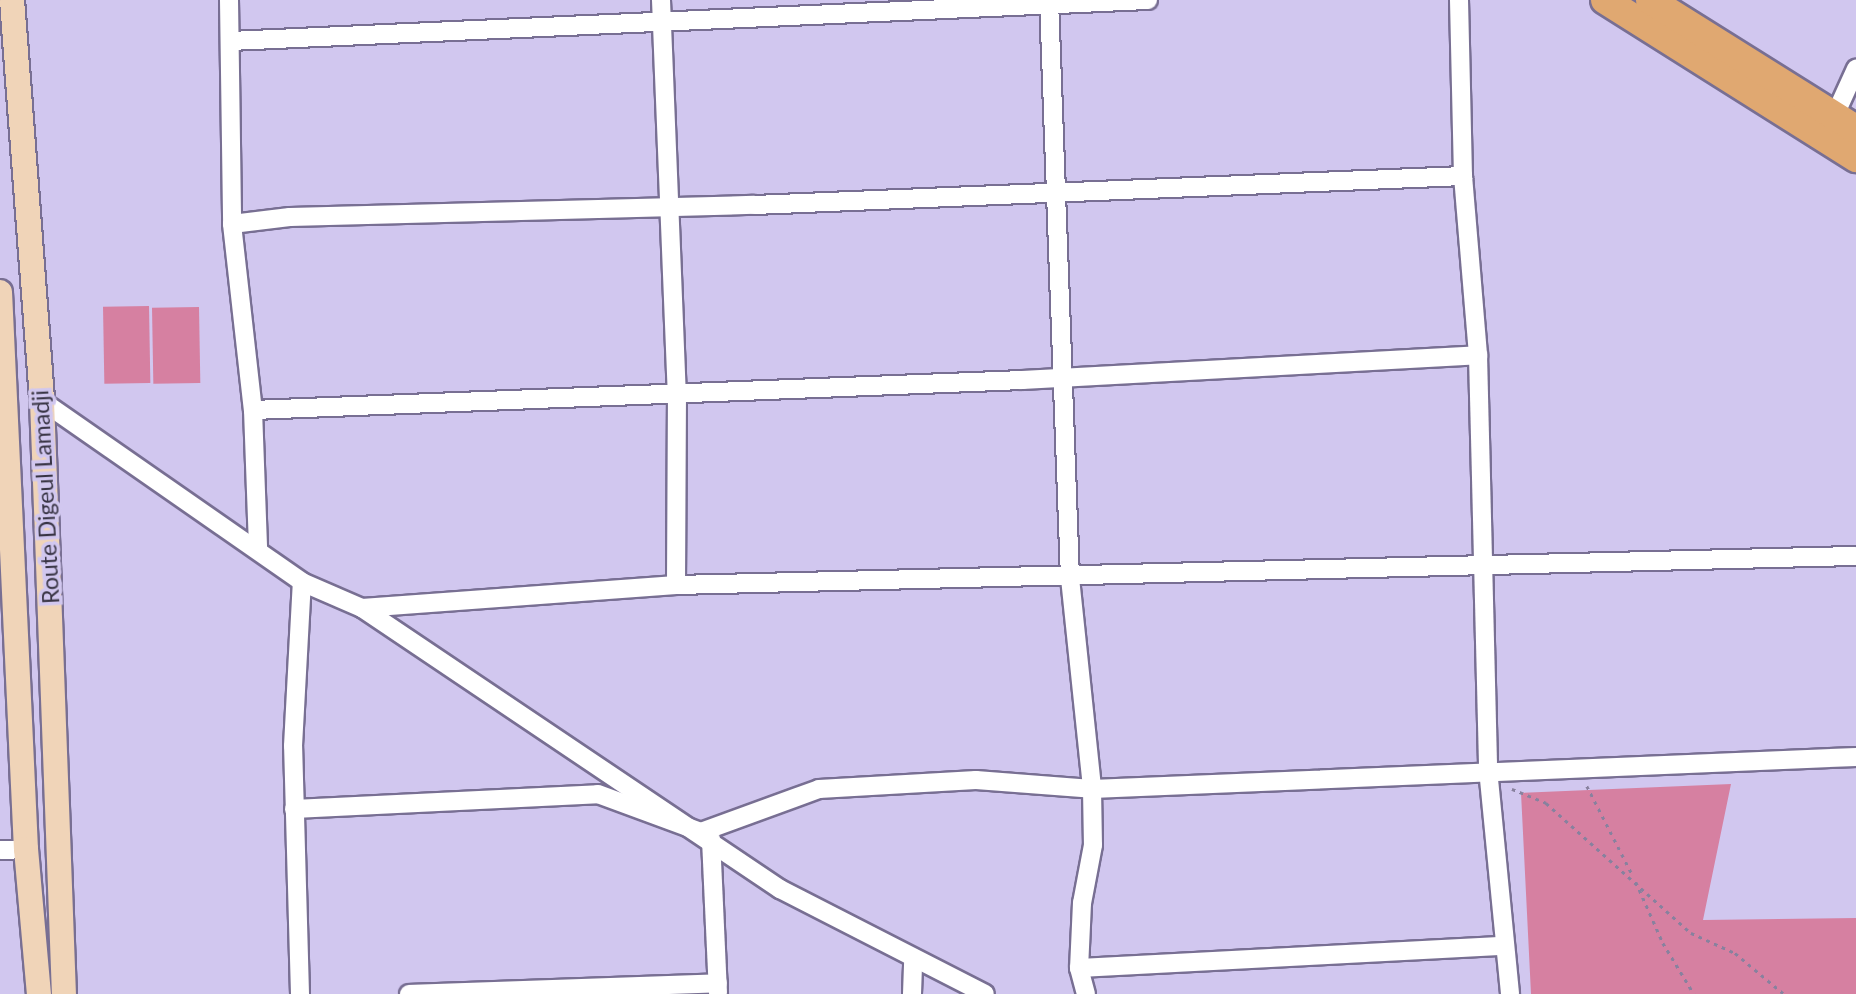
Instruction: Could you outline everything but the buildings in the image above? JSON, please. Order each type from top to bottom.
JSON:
[{"type":"main road","name":"Route Digeul Lamadji","points":[[12,0],[42,401],[64,994]]},
{"type":"main road","points":[[1605,0],[1856,158]]},
{"type":"main road","points":[[1650,0],[1683,9],[1846,122]]},
{"type":"main road","name":"Route Digeul Lamadji","points":[[0,292],[26,849],[39,994]]},
{"type":"street","points":[[229,0],[232,224],[253,410],[258,549]]},
{"type":"street","points":[[661,0],[664,21],[677,393],[676,586]]},
{"type":"street","points":[[230,41],[1049,2],[1148,0]]},
{"type":"street","points":[[1459,0],[1463,176],[1478,355],[1488,774],[1510,994]]},
{"type":"street","points":[[1049,2],[1066,378],[1070,578],[1092,789],[1093,845],[1082,903],[1079,968],[1086,994]]},
{"type":"street","points":[[1846,122],[1856,69]]},
{"type":"street","points":[[232,224],[290,217],[670,207],[1463,176]]},
{"type":"street","points":[[253,410],[1066,378],[1478,355]]},
{"type":"street","points":[[42,401],[302,582],[362,607],[706,836],[780,889],[985,994]]},
{"type":"street","points":[[362,607],[676,586],[1856,556]]},
{"type":"street","points":[[300,994],[294,809],[302,582]]},
{"type":"street","points":[[294,809],[598,794],[706,836],[819,789],[976,780],[1092,789],[1488,774],[1576,766],[1856,757]]},
{"type":"street","points":[[409,994],[718,989],[706,836]]},
{"type":"street","points":[[0,850],[26,849]]},
{"type":"street","points":[[1079,968],[1504,946]]},
{"type":"street","points":[[912,994],[913,958]]},
{"type":"path","points":[[1576,766],[1634,879],[1663,943],[1694,994]]},
{"type":"path","points":[[1488,774],[1546,803],[1634,879],[1691,933],[1735,954],[1783,994]]},
{"type":"shaded area","points":[[149,306],[150,383],[104,384],[103,307]]},
{"type":"shaded area","points":[[199,307],[200,383],[153,384],[152,308]]},
{"type":"shaded area","points":[[1731,784],[1703,920],[1856,918],[1856,994],[1531,994],[1521,793]]}]
